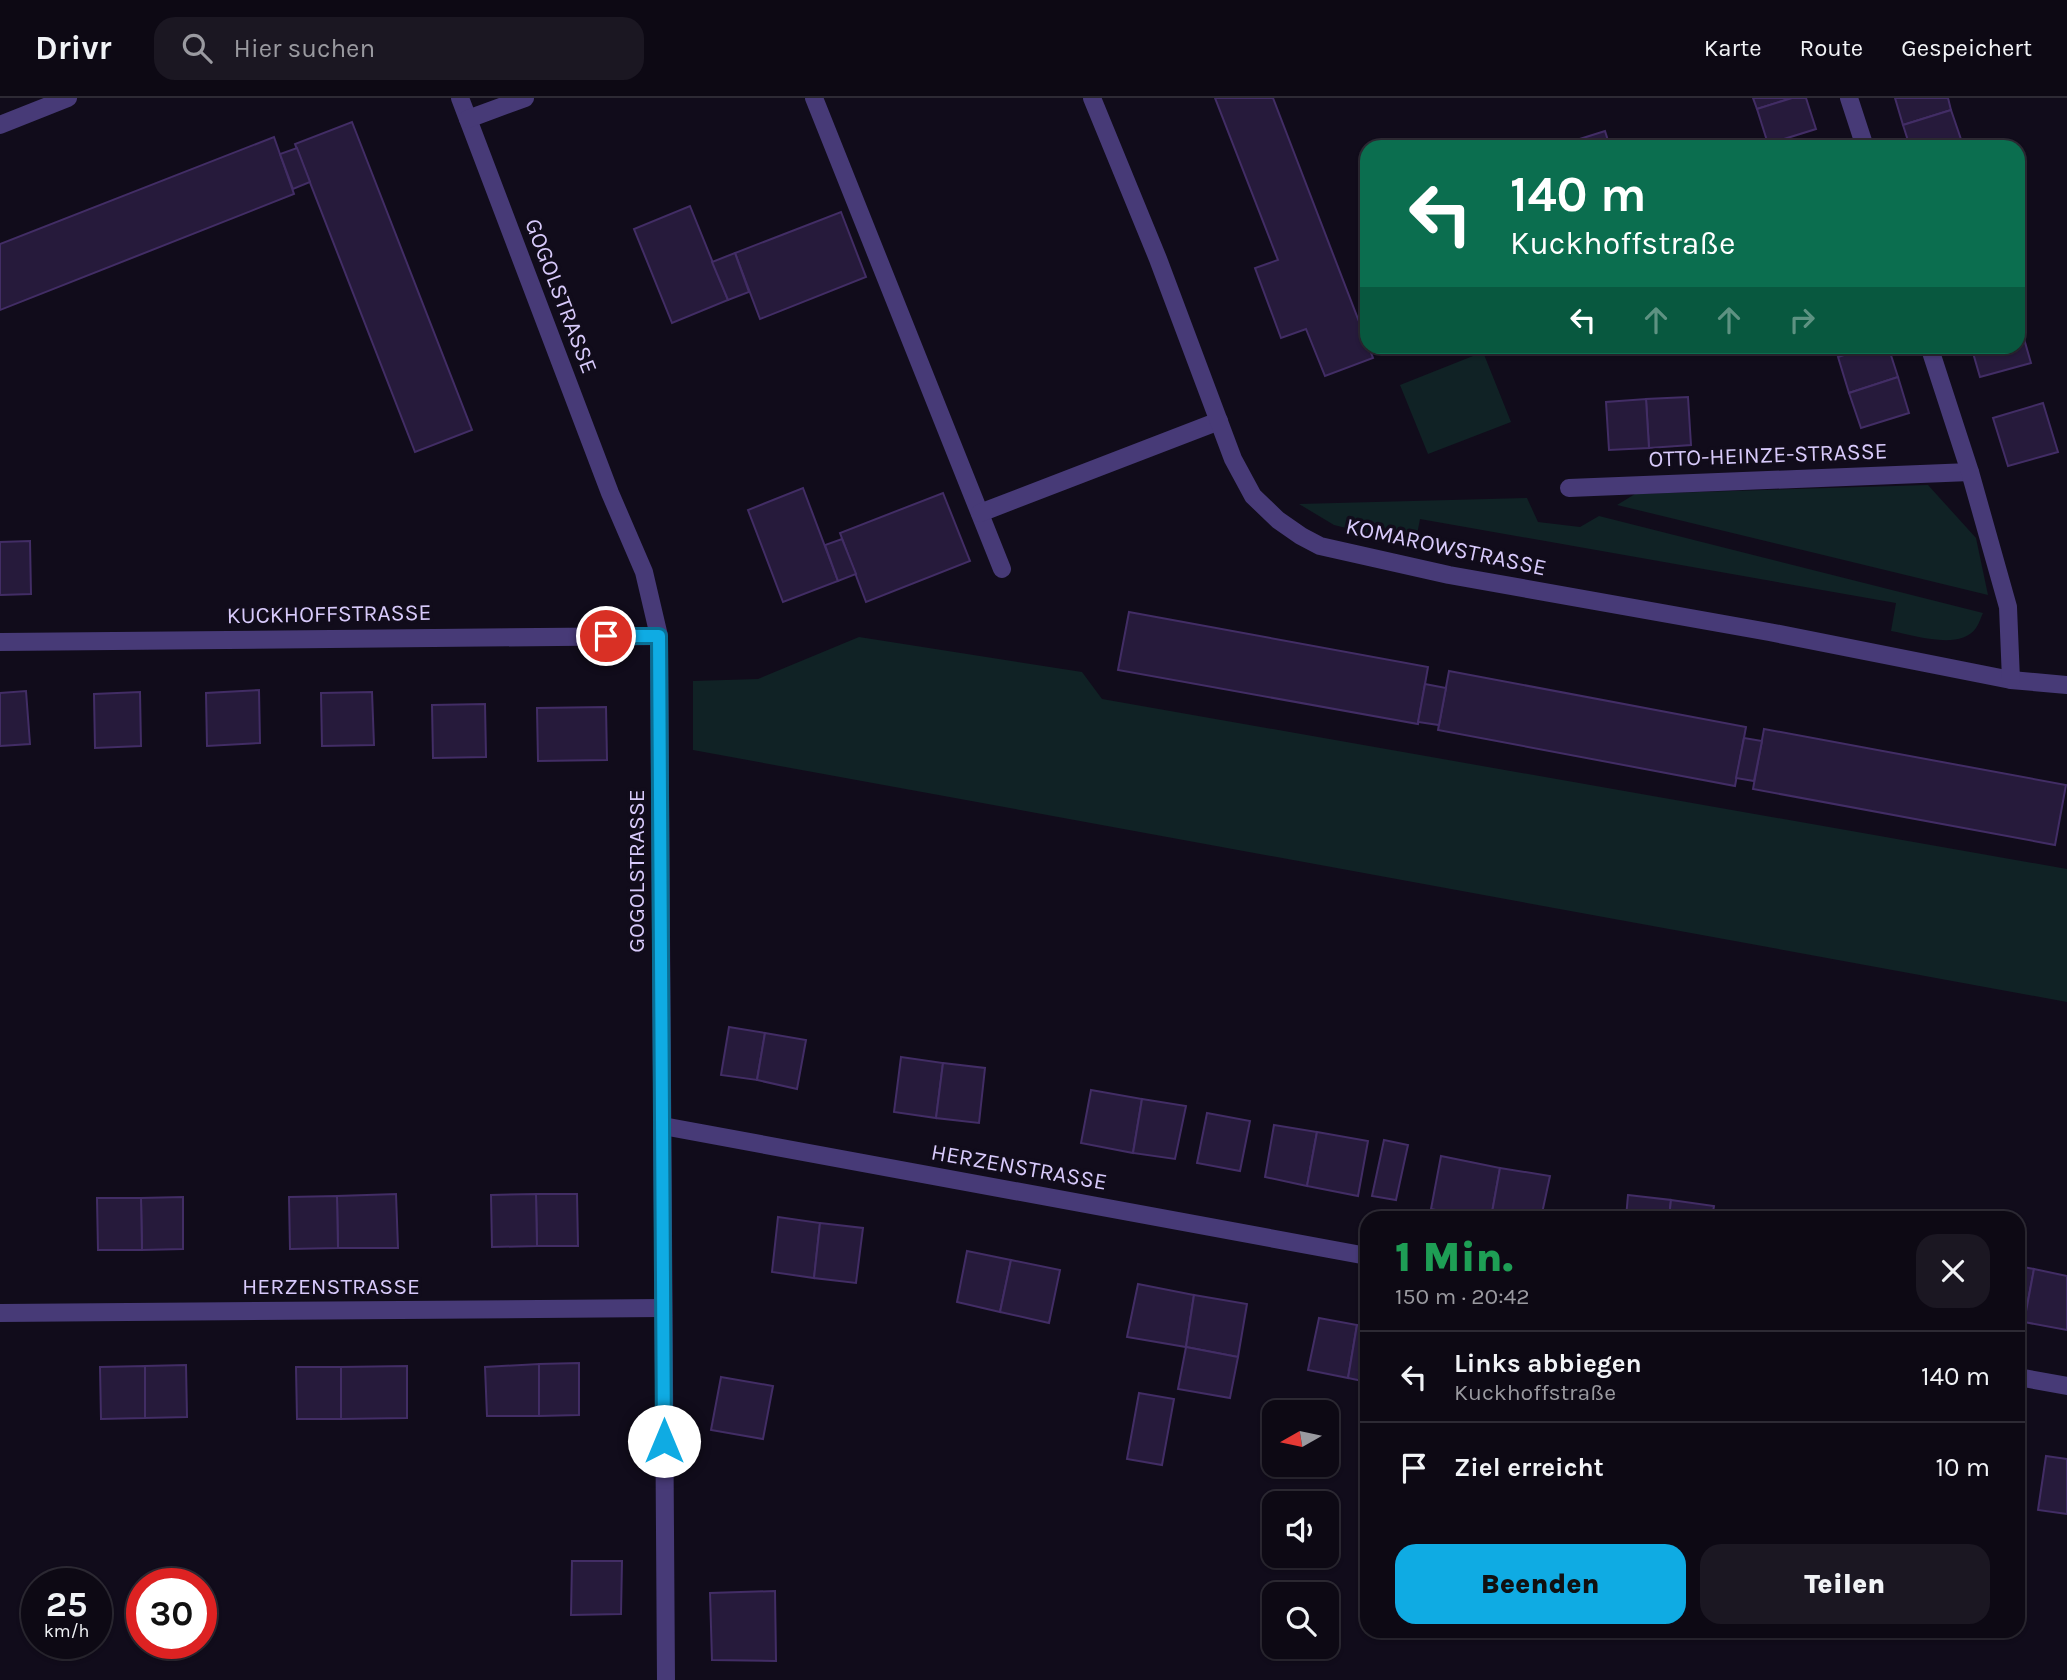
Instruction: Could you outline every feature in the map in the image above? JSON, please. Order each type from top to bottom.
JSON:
[{"type":"street","points":[[0,125],[68,98]]},
{"type":"street","name":"GOGOLSTRASSE","points":[[460,98],[610,493],[643,572],[659,636],[666,1680]]},
{"type":"street","points":[[468,120],[525,98]]},
{"type":"street","points":[[814,98],[1002,569]]},
{"type":"street","name":"KOMAROWSTRASSE","points":[[1092,98],[1158,259],[1233,459],[1253,496],[1278,520],[1320,546],[1449,575],[1769,632],[2011,680],[2067,685]]},
{"type":"street","points":[[1849,98],[1863,140]]},
{"type":"street","points":[[1932,354],[1970,472],[2008,607],[2011,680]]},
{"type":"street","points":[[980,513],[1219,421]]},
{"type":"street","name":"OTTO-HEINZE-STRASSE","points":[[1569,488],[1970,472]]},
{"type":"street","name":"KUCKHOFFSTRASSE","points":[[0,642],[659,636]]},
{"type":"street","name":"HERZENSTRASSE","points":[[663,1126],[1360,1255]]},
{"type":"street","name":"HERZENSTRASSE","points":[[0,1313],[663,1308]]},
{"type":"street","points":[[2025,1378],[2067,1386]]},
{"type":"shaded area","points":[[1484,354],[1511,422],[1428,454],[1400,385]]},
{"type":"shaded area","points":[[1928,485],[1976,538],[1988,595],[1617,505],[1635,494]]},
{"type":"shaded area","points":[[1527,498],[1538,522],[1580,527],[1599,516],[1983,613],[1969,635],[1959,639],[1936,640],[1891,631],[1896,603],[1420,519],[1415,545],[1334,525],[1299,504]]},
{"type":"shaded area","points":[[859,637],[1082,672],[1102,699],[2067,869],[2067,1002],[693,750],[693,681],[758,679]]},
{"type":"building","points":[[1215,98],[1273,98],[1360,324],[1360,354],[1371,354],[1373,358],[1325,376],[1306,329],[1281,338],[1255,268],[1278,260]]},
{"type":"building","points":[[1753,98],[1792,98],[1757,109]]},
{"type":"building","points":[[1792,98],[1806,98],[1816,129],[1781,140],[1767,140],[1757,109]]},
{"type":"building","points":[[1895,98],[1948,98],[1951,110],[1903,125]]},
{"type":"building","points":[[1951,110],[1961,140],[1908,140],[1903,125]]},
{"type":"building","points":[[352,122],[472,430],[415,452],[295,144]]},
{"type":"building","points":[[1605,131],[1608,140],[1576,140]]},
{"type":"building","points":[[274,137],[294,194],[0,310],[0,244]]},
{"type":"building","points":[[297,148],[310,182],[293,189],[280,154]]},
{"type":"building","points":[[690,206],[728,300],[672,323],[634,229]]},
{"type":"building","points":[[841,212],[866,277],[760,319],[735,253]]},
{"type":"building","points":[[735,253],[749,292],[728,300],[712,262]]},
{"type":"building","points":[[2025,342],[2031,363],[1980,377],[1973,354],[2025,354]]},
{"type":"building","points":[[1847,354],[1891,354],[1898,377],[1849,393],[1838,357]]},
{"type":"building","points":[[1898,377],[1909,413],[1861,428],[1849,393]]},
{"type":"building","points":[[1688,397],[1691,445],[1649,448],[1646,399]]},
{"type":"building","points":[[1646,399],[1649,448],[1609,450],[1606,402]]},
{"type":"building","points":[[2043,403],[2058,452],[2008,466],[1993,418]]},
{"type":"building","points":[[803,488],[838,581],[783,602],[748,510]]},
{"type":"building","points":[[943,493],[970,561],[866,602],[840,533]]},
{"type":"building","points":[[842,539],[856,574],[838,581],[825,545]]},
{"type":"building","points":[[30,541],[31,594],[0,595],[0,542]]},
{"type":"building","points":[[1129,612],[1428,667],[1418,724],[1118,670]]},
{"type":"building","points":[[1449,671],[1746,727],[1735,786],[1438,730]]},
{"type":"building","points":[[1425,684],[1446,688],[1439,725],[1418,722]]},
{"type":"building","points":[[259,690],[260,743],[207,746],[206,693]]},
{"type":"building","points":[[26,691],[30,744],[0,746],[0,693]]},
{"type":"building","points":[[140,692],[141,746],[95,748],[94,694]]},
{"type":"building","points":[[372,692],[374,745],[322,746],[321,693]]},
{"type":"building","points":[[485,704],[486,757],[433,758],[432,705]]},
{"type":"building","points":[[606,707],[607,760],[538,761],[537,708]]},
{"type":"building","points":[[1764,729],[2066,785],[2055,845],[1753,789]]},
{"type":"building","points":[[1744,738],[1762,741],[1754,781],[1736,778]]},
{"type":"building","points":[[729,1027],[765,1033],[757,1080],[721,1075]]},
{"type":"building","points":[[765,1033],[806,1040],[797,1089],[757,1080]]},
{"type":"building","points":[[901,1057],[943,1063],[936,1118],[894,1112]]},
{"type":"building","points":[[943,1063],[985,1068],[979,1123],[936,1118]]},
{"type":"building","points":[[1091,1090],[1142,1099],[1133,1153],[1081,1143]]},
{"type":"building","points":[[1142,1099],[1186,1106],[1175,1159],[1133,1153]]},
{"type":"building","points":[[1207,1113],[1250,1121],[1240,1171],[1197,1163]]},
{"type":"building","points":[[1274,1125],[1317,1132],[1307,1186],[1265,1177]]},
{"type":"building","points":[[1317,1132],[1368,1141],[1358,1196],[1307,1186]]},
{"type":"building","points":[[1384,1140],[1408,1145],[1396,1200],[1372,1196]]},
{"type":"building","points":[[1441,1156],[1500,1168],[1492,1211],[1431,1209]]},
{"type":"building","points":[[1500,1168],[1550,1176],[1542,1211],[1492,1211]]},
{"type":"building","points":[[396,1194],[398,1248],[338,1248],[337,1196]]},
{"type":"building","points":[[536,1194],[577,1194],[578,1246],[537,1246]]},
{"type":"building","points":[[536,1194],[537,1246],[492,1247],[491,1195]]},
{"type":"building","points":[[1628,1195],[1671,1200],[1670,1211],[1627,1211]]},
{"type":"building","points":[[337,1196],[338,1248],[290,1249],[289,1197]]},
{"type":"building","points":[[183,1197],[183,1249],[142,1250],[141,1198]]},
{"type":"building","points":[[97,1198],[141,1198],[142,1250],[98,1250]]},
{"type":"building","points":[[1671,1200],[1714,1206],[1713,1211],[1670,1211]]},
{"type":"building","points":[[778,1217],[820,1223],[814,1278],[772,1272]]},
{"type":"building","points":[[820,1223],[863,1228],[856,1283],[814,1278]]},
{"type":"building","points":[[967,1251],[1011,1260],[1000,1312],[957,1302]]},
{"type":"building","points":[[1011,1260],[1060,1270],[1049,1323],[1000,1312]]},
{"type":"building","points":[[2025,1267],[2034,1269],[2025,1317]]},
{"type":"building","points":[[2034,1269],[2067,1276],[2067,1330],[2025,1322]]},
{"type":"building","points":[[1138,1284],[1194,1295],[1186,1347],[1127,1337]]},
{"type":"building","points":[[1194,1295],[1247,1304],[1238,1357],[1186,1347]]},
{"type":"building","points":[[1319,1318],[1357,1325],[1348,1378],[1308,1370]]},
{"type":"building","points":[[1357,1325],[1360,1326],[1360,1381],[1348,1378]]},
{"type":"building","points":[[1186,1347],[1238,1357],[1230,1398],[1178,1389]]},
{"type":"building","points":[[579,1363],[579,1415],[539,1416],[539,1364]]},
{"type":"building","points":[[539,1364],[539,1416],[487,1416],[485,1367]]},
{"type":"building","points":[[186,1365],[187,1417],[145,1418],[145,1366]]},
{"type":"building","points":[[145,1366],[145,1418],[101,1419],[100,1367]]},
{"type":"building","points":[[407,1366],[407,1418],[341,1419],[341,1367]]},
{"type":"building","points":[[296,1367],[341,1367],[341,1419],[297,1419]]},
{"type":"building","points":[[721,1377],[773,1386],[763,1439],[711,1430]]},
{"type":"building","points":[[1139,1393],[1174,1399],[1162,1465],[1127,1459]]},
{"type":"building","points":[[2046,1456],[2067,1459],[2067,1514],[2038,1510]]},
{"type":"building","points":[[572,1561],[622,1561],[621,1614],[571,1615]]},
{"type":"building","points":[[775,1591],[776,1661],[712,1660],[710,1593]]},
{"type":"route","points":[[606,636],[659,636],[664,1441]]}]
